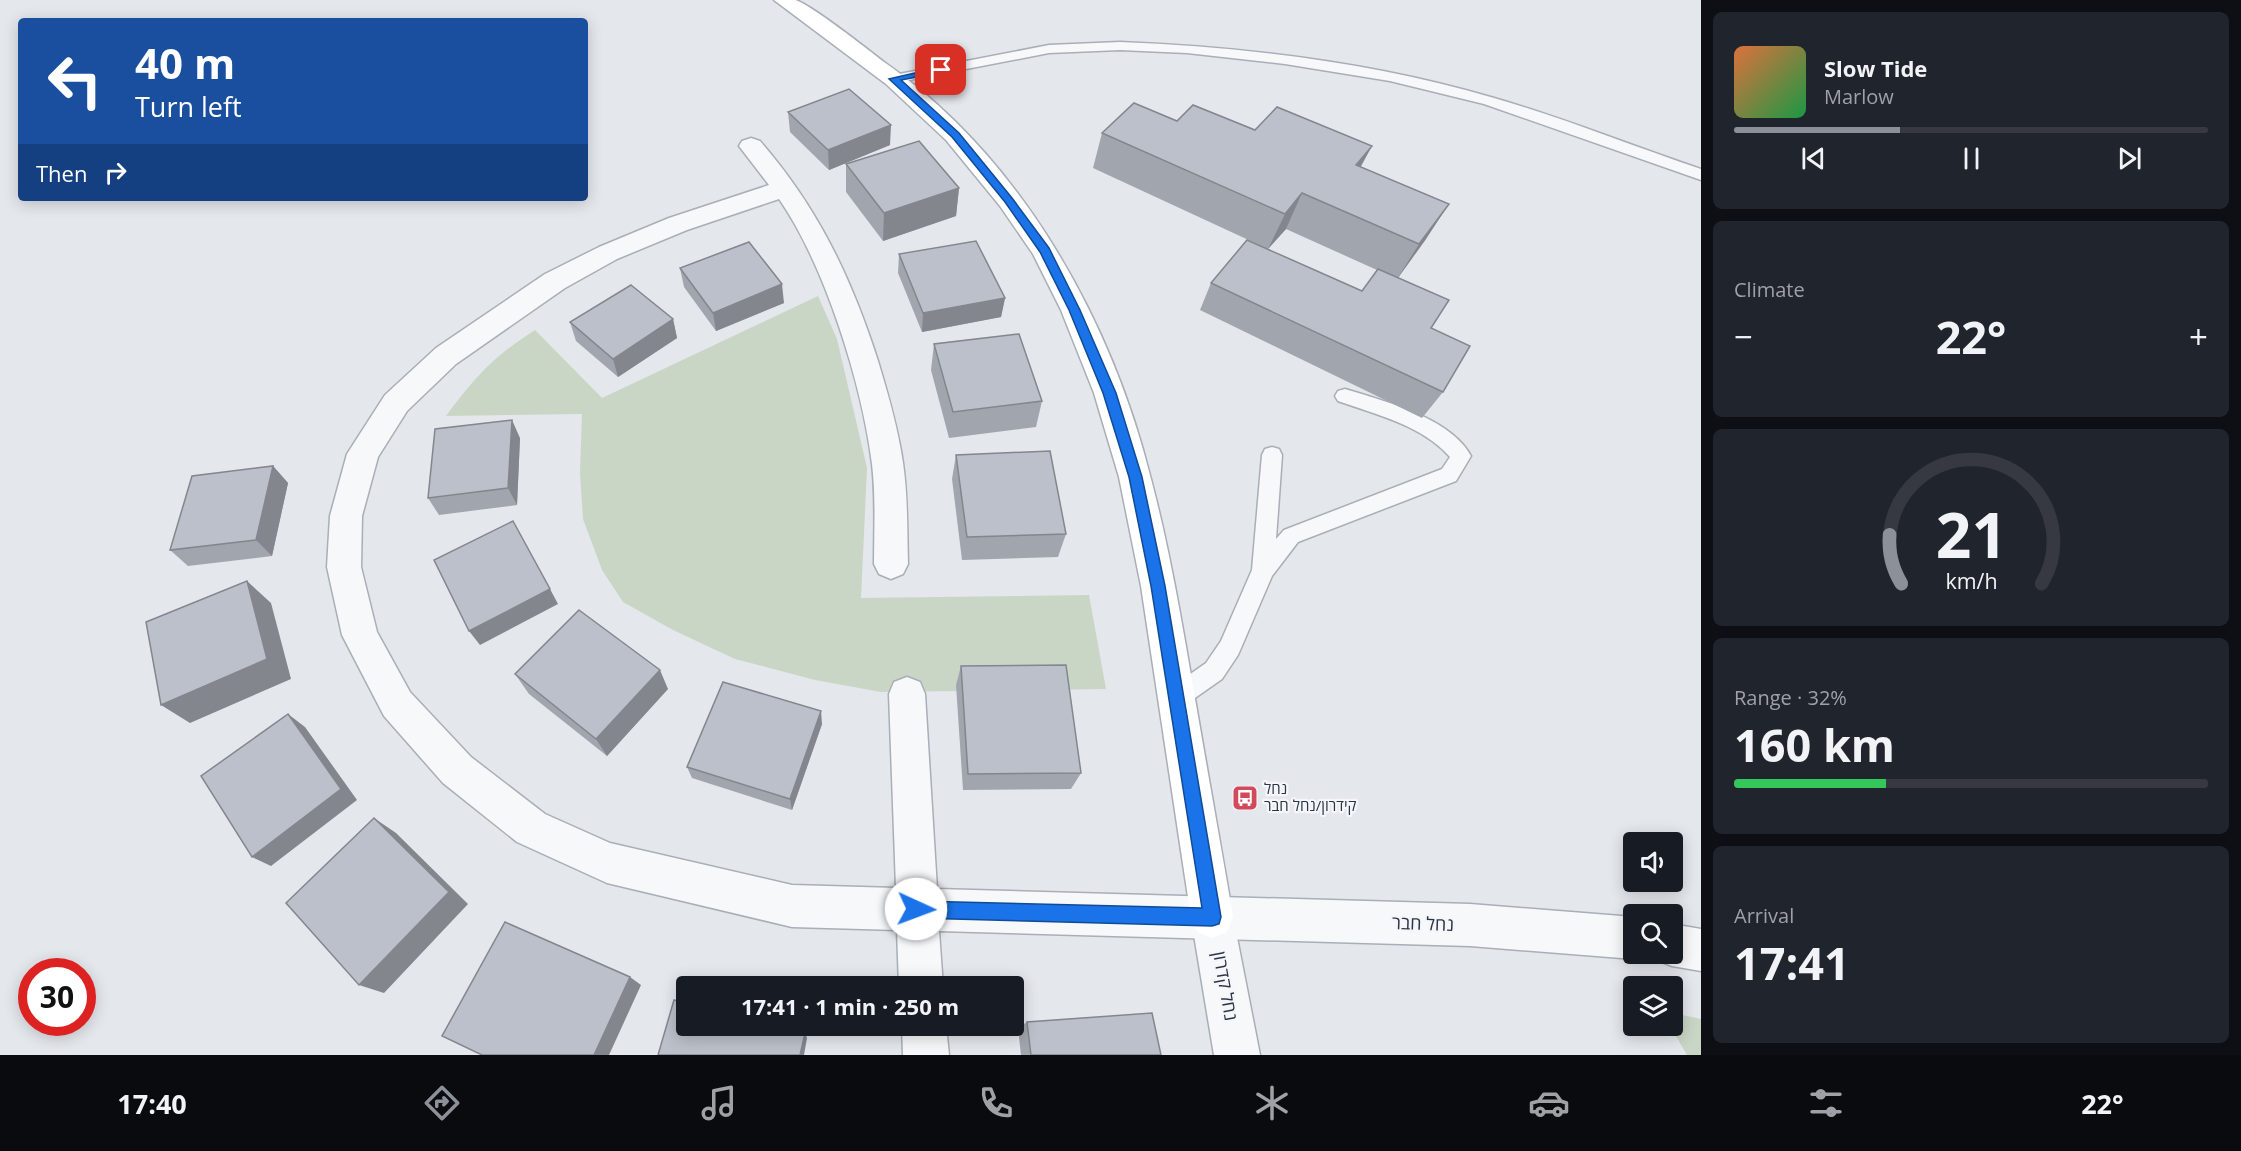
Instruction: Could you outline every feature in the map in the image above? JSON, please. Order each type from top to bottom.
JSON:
[{"type":"main road","points":[[784,0],[894,79],[955,135],[1008,200],[1045,251],[1075,310],[1110,393],[1135,477],[1158,586],[1212,917]]},
{"type":"street","points":[[751,146],[786,188],[813,231],[834,276],[853,327],[878,412],[889,477],[891,564]]},
{"type":"street","name":"נחל חבר","points":[[786,188],[678,224],[608,253],[555,281],[446,356],[396,403],[363,454],[346,516],[344,567],[360,635],[397,704],[457,770],[531,828],[606,863],[792,906],[1470,925],[1623,937]]},
{"type":"street","points":[[908,694],[920,976]]},
{"type":"street","name":"נחל קדרון","points":[[1212,917],[1237,1055]]},
{"type":"street","points":[[1683,947],[1701,950]]},
{"type":"street","points":[[925,1036],[926,1055]]},
{"type":"lane","points":[[894,79],[1049,49],[1131,47],[1187,49],[1285,60],[1390,77],[1489,101],[1701,175]]},
{"type":"lane","points":[[1176,697],[1214,671],[1230,648],[1263,570],[1291,536],[1449,475],[1461,456],[1453,445],[1427,428],[1345,396]]},
{"type":"lane","points":[[1263,570],[1272,455]]},
{"type":"green space","points":[[818,296],[837,339],[867,468],[861,598],[1089,595],[1106,689],[881,692],[815,680],[735,659],[673,630],[623,602],[602,570],[583,519],[580,473],[582,414],[446,416],[486,368],[535,330],[602,398]]},
{"type":"green space","points":[[1683,1015],[1701,1019],[1701,1055],[1687,1055],[1676,1036],[1683,1036]]},
{"type":"building","points":[[849,89],[891,125],[828,150],[788,112]]},
{"type":"building","points":[[1134,103],[1177,121],[1193,105],[1255,130],[1277,107],[1372,146],[1356,165],[1449,204],[1419,244],[1302,193],[1285,214],[1102,133]]},
{"type":"building","points":[[919,141],[959,188],[884,213],[846,164]]},
{"type":"building","points":[[1247,240],[1362,291],[1378,269],[1449,300],[1431,328],[1470,346],[1443,392],[1211,283]]},
{"type":"building","points":[[976,241],[1005,298],[923,313],[899,254]]},
{"type":"building","points":[[749,242],[782,284],[713,313],[680,268]]},
{"type":"building","points":[[631,285],[673,319],[613,359],[570,322]]},
{"type":"building","points":[[1019,334],[1042,401],[953,412],[934,344]]},
{"type":"building","points":[[512,420],[508,488],[428,498],[435,429]]},
{"type":"building","points":[[1050,451],[1066,534],[967,537],[956,455]]},
{"type":"building","points":[[273,466],[256,540],[170,550],[192,476]]},
{"type":"building","points":[[513,521],[550,589],[469,631],[434,560]]},
{"type":"building","points":[[247,581],[267,659],[161,705],[146,622]]},
{"type":"building","points":[[579,610],[660,670],[596,739],[515,674]]},
{"type":"building","points":[[1066,665],[1081,773],[968,774],[961,666]]},
{"type":"building","points":[[723,682],[821,711],[790,799],[687,767]]},
{"type":"building","points":[[288,714],[341,789],[252,857],[201,776]]},
{"type":"building","points":[[374,818],[449,892],[359,985],[286,903]]},
{"type":"building","points":[[505,922],[630,977],[594,1055],[482,1055],[442,1036]]},
{"type":"building","points":[[674,1000],[676,1000],[676,1036],[804,1036],[800,1055],[658,1055]]},
{"type":"building","points":[[1152,1013],[1161,1055],[1031,1055],[1027,1022]]},
{"type":"place","name":"נחל קידרון/נחל חבר","points":[[1245,798]]},
{"type":"route","points":[[916,909],[1212,917],[1158,586],[1135,477],[1110,393],[1075,310],[1045,251],[1008,200],[955,135],[894,79],[941,70]]}]
